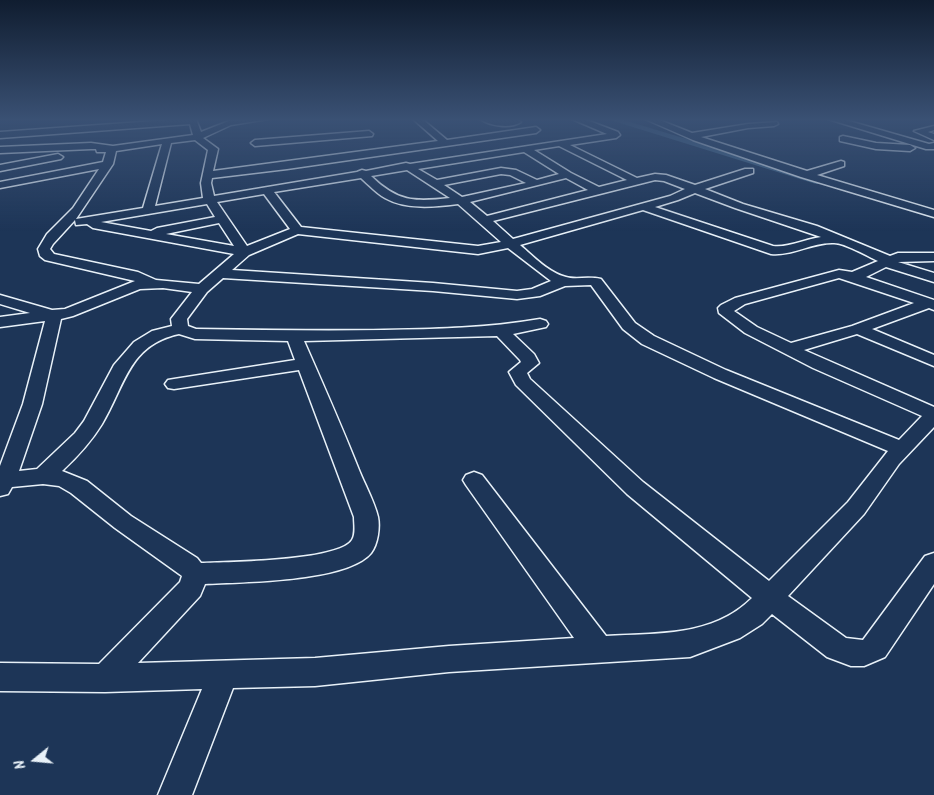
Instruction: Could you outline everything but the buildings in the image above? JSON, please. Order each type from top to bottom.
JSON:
[{"type":"street","points":[[5,156],[12,165]]},
{"type":"street","points":[[0,168],[64,156]]},
{"type":"street","points":[[75,221],[88,192],[108,164],[110,156]]},
{"type":"street","points":[[148,210],[163,156]]},
{"type":"street","points":[[211,156],[206,183],[210,200],[244,252]]},
{"type":"street","points":[[208,175],[347,156]]},
{"type":"street","points":[[202,288],[151,283],[133,275],[50,257],[45,254],[44,249],[51,237],[75,221],[267,191],[362,173],[476,156]]},
{"type":"street","points":[[537,156],[567,175],[598,191]]},
{"type":"street","points":[[587,156],[636,181]]},
{"type":"street","points":[[744,156],[803,178],[933,215]]},
{"type":"street","points":[[0,185],[108,164]]},
{"type":"street","points":[[803,178],[841,164]]},
{"type":"street","points":[[406,166],[436,183],[461,201],[485,220],[510,244],[563,281]]},
{"type":"street","points":[[436,183],[506,171],[535,183]]},
{"type":"street","points":[[180,329],[179,319],[202,288],[244,252],[298,230],[466,249],[492,248],[674,198],[692,190],[749,172]]},
{"type":"street","points":[[362,173],[388,196],[397,200],[426,202],[461,201],[567,175]]},
{"type":"street","points":[[485,220],[636,181],[660,177],[738,206],[800,224],[886,261],[934,278]]},
{"type":"street","points":[[267,191],[298,230]]},
{"type":"street","points":[[642,206],[771,250],[782,251],[809,242],[835,239]]},
{"type":"street","points":[[146,234],[223,218]]},
{"type":"street","points":[[75,221],[244,252]]},
{"type":"street","points":[[853,277],[886,261],[908,256],[934,257]]},
{"type":"street","points":[[219,273],[517,294],[535,293],[563,281],[588,280],[596,282],[629,326],[648,340],[720,374],[902,449]]},
{"type":"street","points":[[0,677],[105,678],[315,672],[449,659],[598,648],[690,644],[712,637],[752,616],[770,598],[856,508],[902,449],[934,415],[789,350],[743,324],[727,313],[726,308],[740,301],[832,275],[853,277],[932,304]]},
{"type":"street","points":[[0,322],[54,316],[78,309],[118,291],[151,283]]},
{"type":"street","points":[[0,299],[54,316]]},
{"type":"street","points":[[789,350],[932,304]]},
{"type":"street","points":[[2,484],[19,445],[35,396],[54,316]]},
{"type":"street","points":[[43,476],[74,448],[93,423],[121,368],[136,349],[149,338],[180,329],[195,334],[294,336],[501,331],[540,324]]},
{"type":"street","points":[[858,328],[934,361]]},
{"type":"street","points":[[501,331],[530,362],[528,366],[518,372],[522,381],[635,488],[770,598],[837,648],[851,653],[864,653],[875,648],[934,563]]},
{"type":"street","points":[[195,574],[293,568],[327,563],[345,558],[362,546],[366,535],[366,517],[336,437],[294,336]]},
{"type":"street","points":[[174,384],[305,364]]},
{"type":"street","points":[[2,484],[43,476],[64,479],[79,487],[123,522],[188,566],[195,574]]},
{"type":"street","points":[[474,480],[598,648]]},
{"type":"street","points":[[105,678],[191,588],[195,574]]},
{"type":"street","points":[[175,795],[223,675]]},
{"type":"waterway","points":[[734,156],[820,182]]}]
